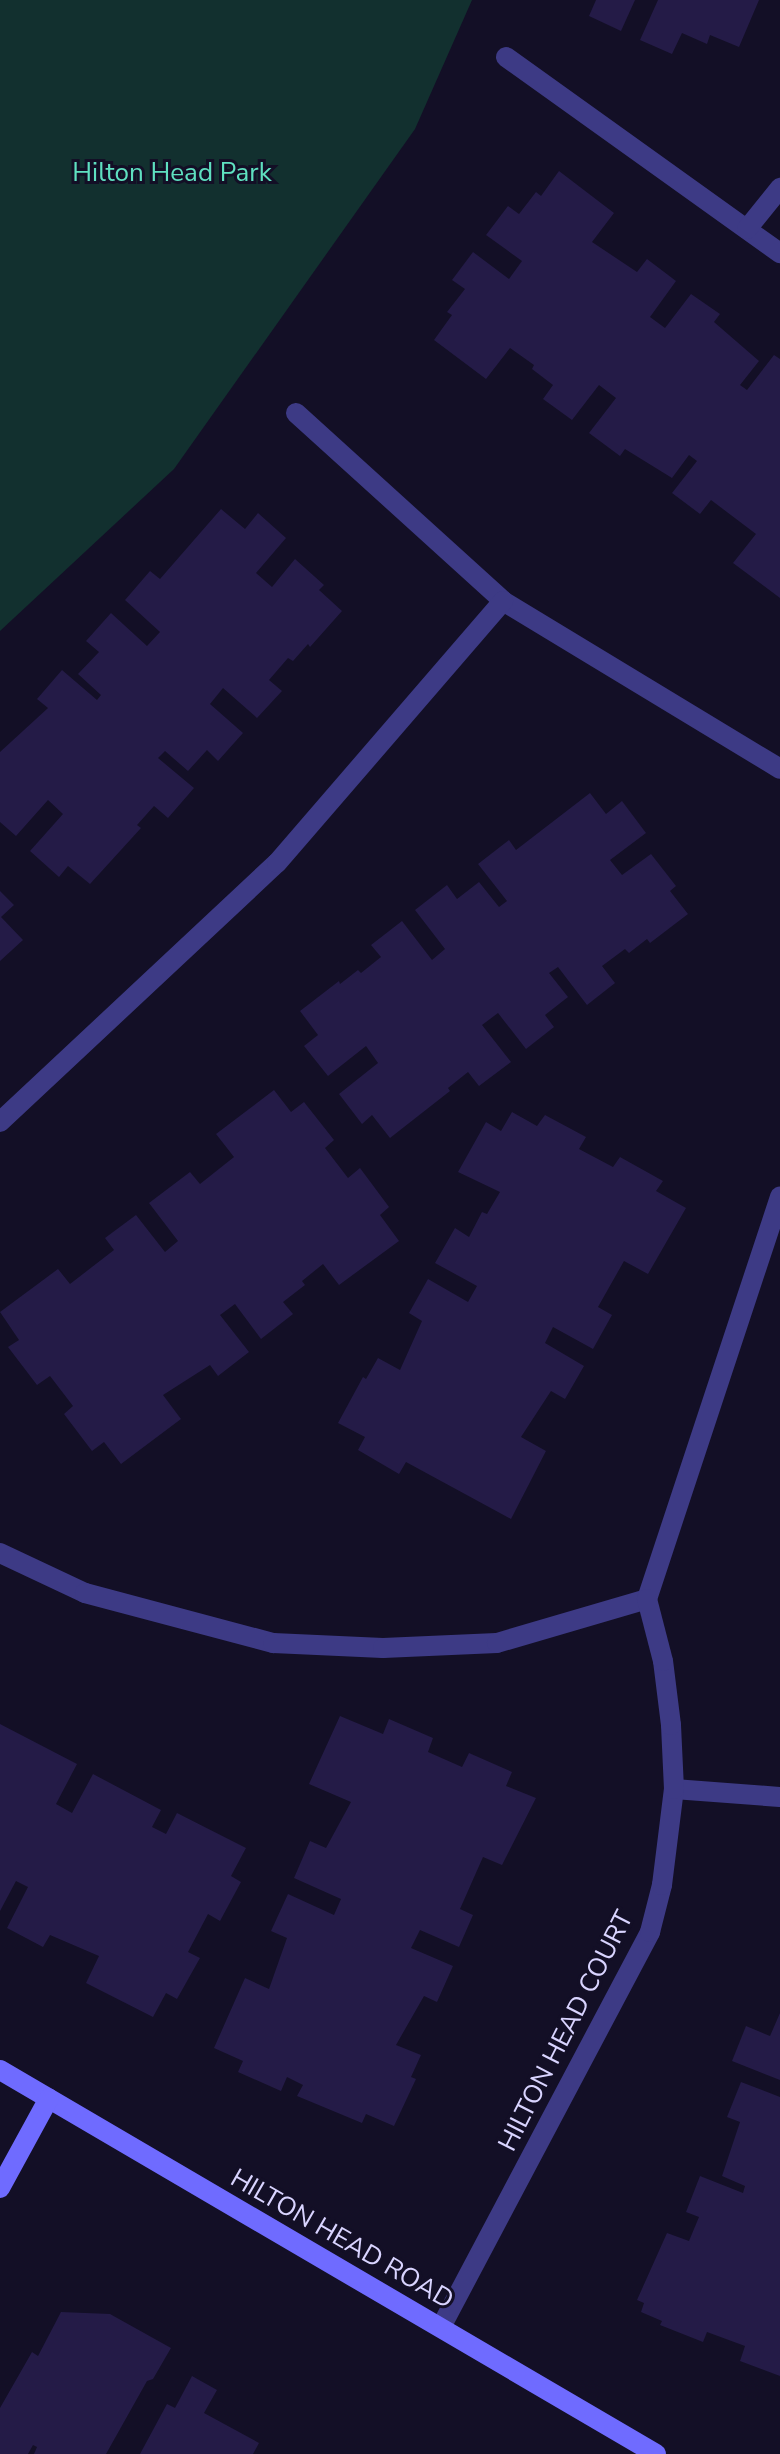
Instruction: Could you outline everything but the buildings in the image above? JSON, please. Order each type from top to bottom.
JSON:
[{"type":"street","points":[[506,57],[780,253]]},
{"type":"street","points":[[747,229],[780,188]]},
{"type":"street","points":[[296,413],[503,601],[780,769]]},
{"type":"street","points":[[0,1122],[277,863],[503,601]]},
{"type":"street","points":[[0,1553],[85,1593],[273,1643],[383,1648],[497,1643],[647,1599],[780,1196]]},
{"type":"street","name":"HILTON HEAD COURT","points":[[441,2327],[650,1932],[670,1838],[674,1789],[671,1725],[663,1661],[647,1599]]},
{"type":"street","points":[[674,1789],[780,1797]]},
{"type":"street","name":"HILTON HEAD ROAD","points":[[0,2070],[656,2454]]},
{"type":"street","points":[[0,2188],[49,2098]]},
{"type":"green space","name":"Hilton Head Park","points":[[0,0],[472,0],[415,129],[174,469],[0,631]]}]
